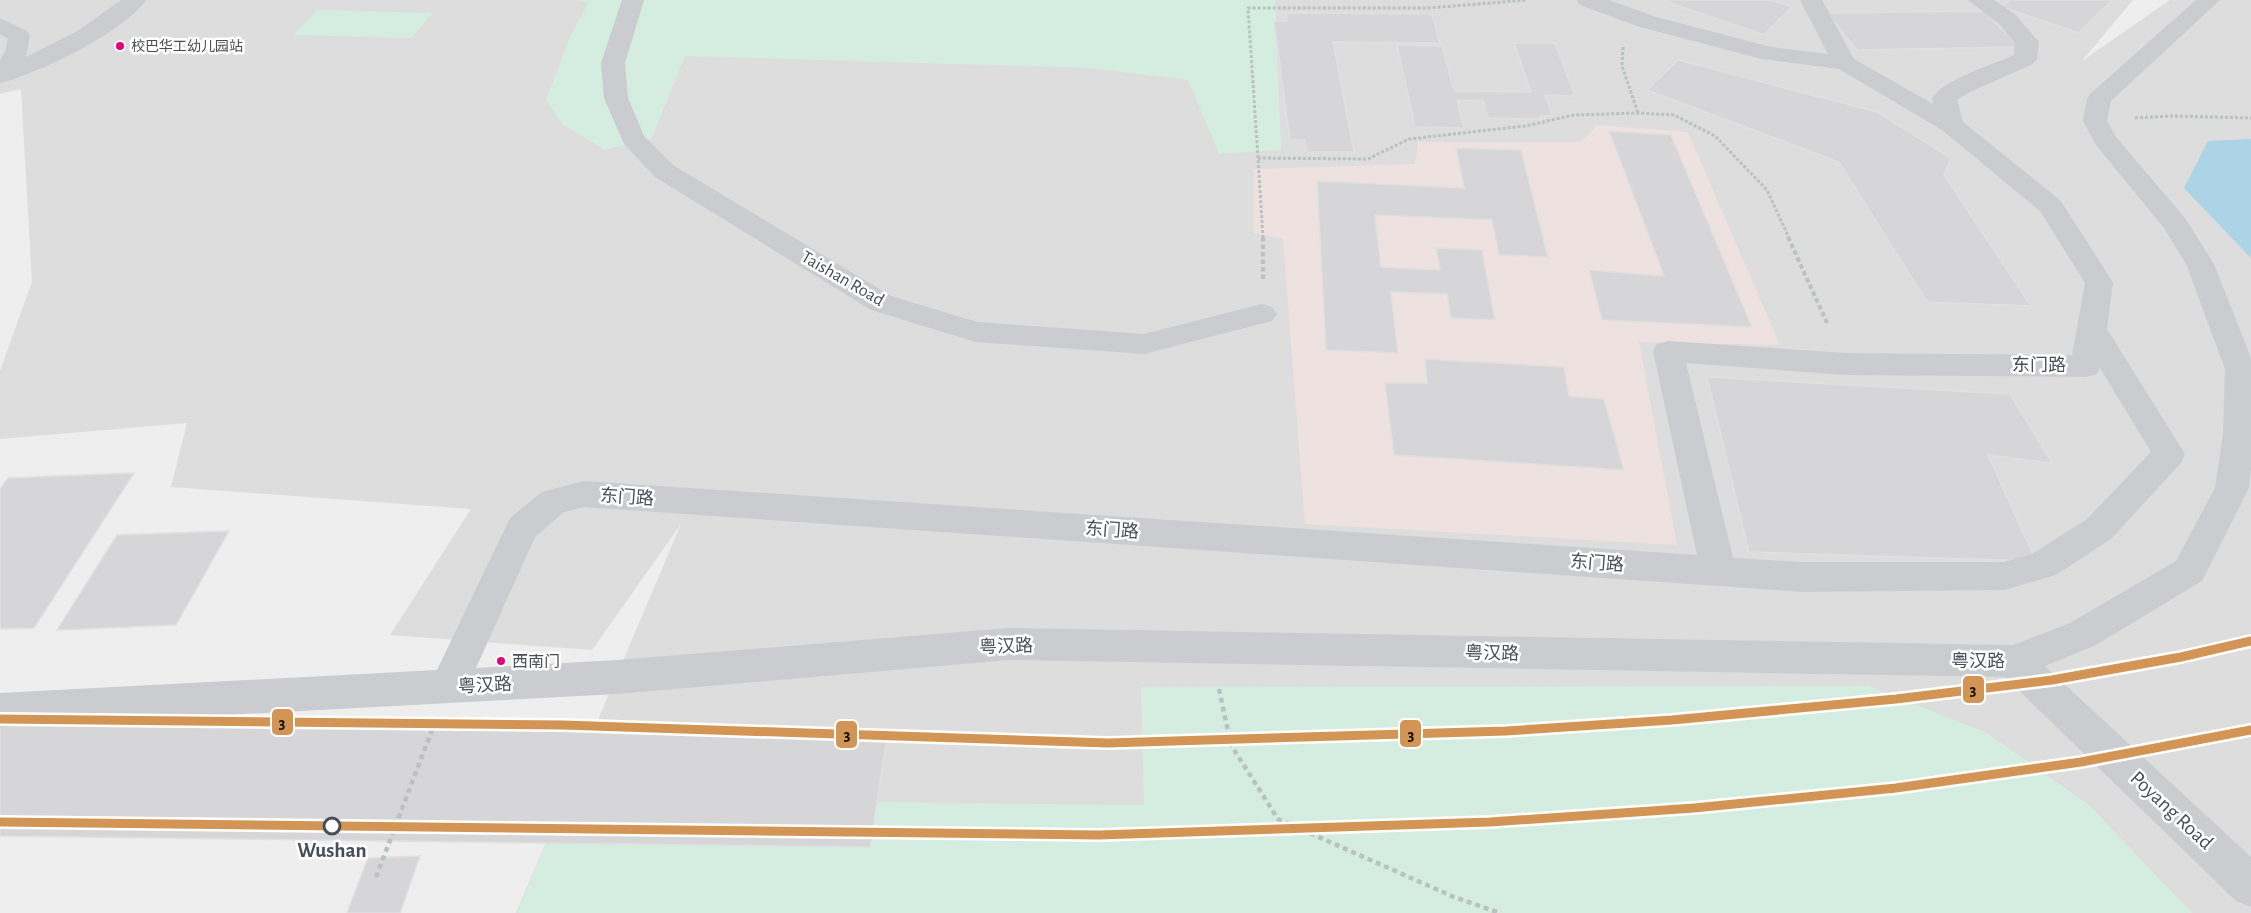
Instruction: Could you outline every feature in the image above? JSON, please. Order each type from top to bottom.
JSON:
[{"type":"street","points":[[0,76],[50,57],[106,24],[135,0]]},
{"type":"street","name":"Taishan Road","points":[[633,0],[613,63],[616,98],[633,139],[664,171],[881,303],[976,332],[1144,344],[1262,314]]},
{"type":"street","points":[[1588,0],[1648,22],[1770,54],[1845,63]]},
{"type":"street","points":[[1810,0],[1845,63]]},
{"type":"street","points":[[1959,0],[1964,0]]},
{"type":"street","points":[[1950,125],[1944,98],[1961,87],[2025,59],[2027,42],[2007,19],[1979,0]]},
{"type":"street","points":[[2014,661],[2083,634],[2189,571],[2232,488],[2239,434],[2240,369],[2200,264],[2175,224],[2105,140],[2095,121],[2099,99],[2209,0]]},
{"type":"street","points":[[0,25],[6,26],[19,36],[20,49],[0,72]]},
{"type":"street","name":"东门路","points":[[448,687],[522,528],[554,501],[584,494],[1718,571],[1668,351],[1846,364],[2086,366],[2099,283],[2050,206],[1950,125],[1845,63]]},
{"type":"street","points":[[1718,571],[1804,577],[2004,576],[2043,565],[2062,553],[2098,529],[2169,454],[2092,329]]},
{"type":"street","name":"粤汉路","points":[[0,710],[617,677],[1009,644],[2014,661]]},
{"type":"street","name":"Poyang Road","points":[[2014,661],[2251,886]]},
{"type":"path","points":[[1262,314],[1263,245],[1258,158],[1260,147],[1248,8],[1428,8],[1527,0]]},
{"type":"path","points":[[1622,66],[1638,113]]},
{"type":"path","points":[[1258,158],[1368,159],[1409,139],[1526,126],[1574,115],[1638,113],[1674,115],[1715,136],[1767,190],[1846,364]]},
{"type":"path","points":[[2095,121],[2171,116],[2251,118]]},
{"type":"path","points":[[1211,648],[1231,745],[1278,819],[1454,897],[1500,913]]},
{"type":"path","points":[[376,878],[448,687]]},
{"type":"shaded area","points":[[0,0],[2133,0],[2082,61],[2170,0],[2251,0],[2251,913],[516,913],[681,524],[592,650],[390,635],[471,509],[171,487],[187,423],[0,439],[0,371],[32,282],[21,89],[0,94]]},
{"type":"shaded area","points":[[1597,125],[1688,132],[1780,345],[1639,342],[1677,545],[1305,524],[1283,239],[1254,233],[1254,169],[1415,164],[1418,142],[1581,142]]},
{"type":"green space","points":[[576,0],[1275,0],[1281,150],[1219,154],[1188,80],[1089,68],[685,56],[652,138],[605,150],[562,124],[546,100],[569,39],[588,3]]},
{"type":"green space","points":[[318,10],[433,13],[411,38],[294,35]]},
{"type":"green space","points":[[1869,686],[1987,733],[2089,805],[2192,913],[517,913],[564,799],[1144,805],[1141,687]]},
{"type":"water","points":[[2251,139],[2251,258],[2184,188],[2208,141]]},
{"type":"building","points":[[1662,0],[1770,0],[1792,7],[1764,35]]},
{"type":"building","points":[[2010,0],[2112,0],[2079,33],[2002,7]]},
{"type":"building","points":[[1984,11],[2020,47],[1857,50],[1827,13]]},
{"type":"building","points":[[1286,13],[1432,14],[1440,43],[1333,42],[1354,152],[1307,152],[1305,140],[1290,140],[1274,21],[1287,21]]},
{"type":"building","points":[[1514,43],[1555,43],[1575,96],[1545,95],[1552,116],[1540,116],[1541,119],[1488,118],[1483,101],[1457,100],[1464,128],[1415,127],[1397,45],[1442,46],[1454,91],[1531,92]]},
{"type":"building","points":[[1678,60],[1877,112],[1951,158],[1944,175],[2031,306],[1927,302],[1839,162],[1647,90]]},
{"type":"building","points":[[1609,131],[1671,135],[1752,327],[1602,320],[1589,270],[1664,276]]},
{"type":"building","points":[[1456,148],[1521,150],[1548,257],[1499,255],[1492,220],[1375,215],[1381,267],[1440,270],[1436,248],[1482,250],[1495,320],[1451,318],[1447,294],[1391,292],[1398,353],[1326,350],[1317,181],[1464,188]]},
{"type":"building","points":[[1425,359],[1564,367],[1569,396],[1604,399],[1624,470],[1394,455],[1385,383],[1427,383]]},
{"type":"building","points":[[1707,377],[2010,394],[2052,463],[1988,455],[2036,561],[1749,552]]},
{"type":"building","points":[[134,473],[34,628],[0,629],[0,489],[8,478]]},
{"type":"building","points":[[229,531],[176,625],[57,630],[117,535]]},
{"type":"building","name":"Wushan","points":[[0,719],[888,730],[870,847],[0,836]]},
{"type":"building","points":[[420,856],[400,913],[347,913],[368,858]]},
{"type":"transit line","name":"3","points":[[0,719],[563,725],[1108,743],[1506,731],[1672,720],[1896,699],[2052,680],[2181,657],[2251,641]]},
{"type":"transit line","name":"3","points":[[0,822],[1099,835],[1490,822],[1694,808],[1896,788],[2081,762],[2251,730]]},
{"type":"place","name":"校巴华工幼儿园站","points":[[120,46]]},
{"type":"place","name":"西南门","points":[[501,661]]},
{"type":"place","name":"Wushan","points":[[332,826]]}]
